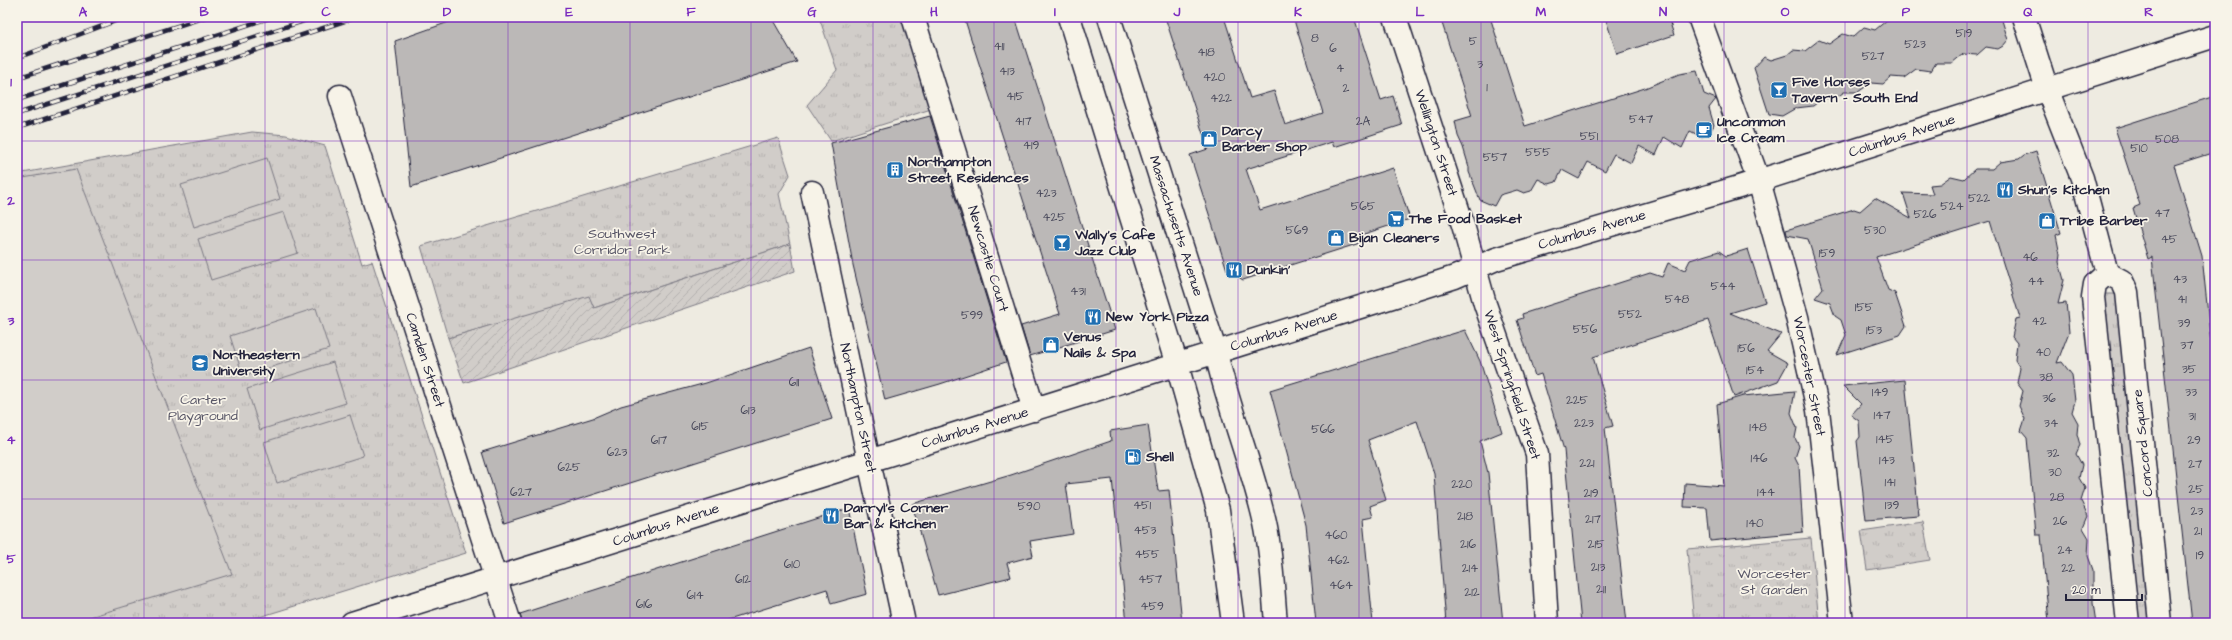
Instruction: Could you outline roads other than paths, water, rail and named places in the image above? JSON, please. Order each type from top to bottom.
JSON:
[{"type":"street","name":"Newcastle Court","points":[[913,17],[1034,410]]},
{"type":"street","points":[[1070,17],[1177,365],[1218,510],[1233,623]]},
{"type":"street","name":"Massachusetts Avenue","points":[[1109,17],[1216,353],[1265,524],[1276,623]]},
{"type":"street","name":"Wellington Street","points":[[1395,17],[1477,269]]},
{"type":"street","name":"Worcester Street","points":[[1699,17],[1759,181],[1798,317],[1818,410],[1842,623]]},
{"type":"street","points":[[2024,17],[2047,89],[2082,178],[2107,273],[2095,284],[2093,297],[2128,623]]},
{"type":"street","name":"Columbus Avenue","points":[[352,623],[1455,277],[1477,269],[1496,259],[1759,181],[2215,36]]},
{"type":"street","name":"Camden Street","points":[[340,96],[510,623]]},
{"type":"street","name":"Northampton Street","points":[[812,192],[904,623]]},
{"type":"street","name":"West Springfield Street","points":[[1477,269],[1486,304],[1537,454],[1547,623]]},
{"type":"street","name":"Concord Square","points":[[2107,273],[2122,281],[2128,292],[2160,623]]},
{"type":"railway","points":[[17,58],[126,17]]},
{"type":"railway","points":[[17,78],[205,17]]},
{"type":"railway","points":[[17,100],[272,17]]},
{"type":"railway","points":[[17,114],[316,17]]},
{"type":"railway","points":[[17,128],[357,17]]},
{"type":"place","name":"Five Horses Tavern - South End","points":[[1779,90]]},
{"type":"place","name":"Uncommon Ice Cream","points":[[1704,130]]},
{"type":"place","name":"Darcy Barber Shop","points":[[1209,139]]},
{"type":"place","name":"Northampton Street Residences","points":[[895,170]]},
{"type":"place","name":"Shun's Kitchen","points":[[2005,190]]},
{"type":"place","name":"The Food Basket","points":[[1396,219]]},
{"type":"place","name":"Tribe Barber","points":[[2047,221]]},
{"type":"place","name":"Bijan Cleaners","points":[[1336,238]]},
{"type":"place","name":"Wally's Cafe Jazz Club","points":[[1062,243]]},
{"type":"place","name":"Dunkin'","points":[[1234,270]]},
{"type":"place","name":"New York Pizza","points":[[1093,317]]},
{"type":"place","name":"Venus Nails & Spa","points":[[1051,345]]},
{"type":"place","name":"Northeastern University","points":[[200,363]]},
{"type":"place","name":"Shell","points":[[1133,457]]},
{"type":"place","name":"Darryl's Corner Bar & Kitchen","points":[[831,516]]},
{"type":"park label","name":"Southwest Corridor Park","points":[[622,242]]},
{"type":"park label","name":"Carter Playground","points":[[203,408]]},
{"type":"park label","name":"Worcester St Garden","points":[[1774,582]]}]
